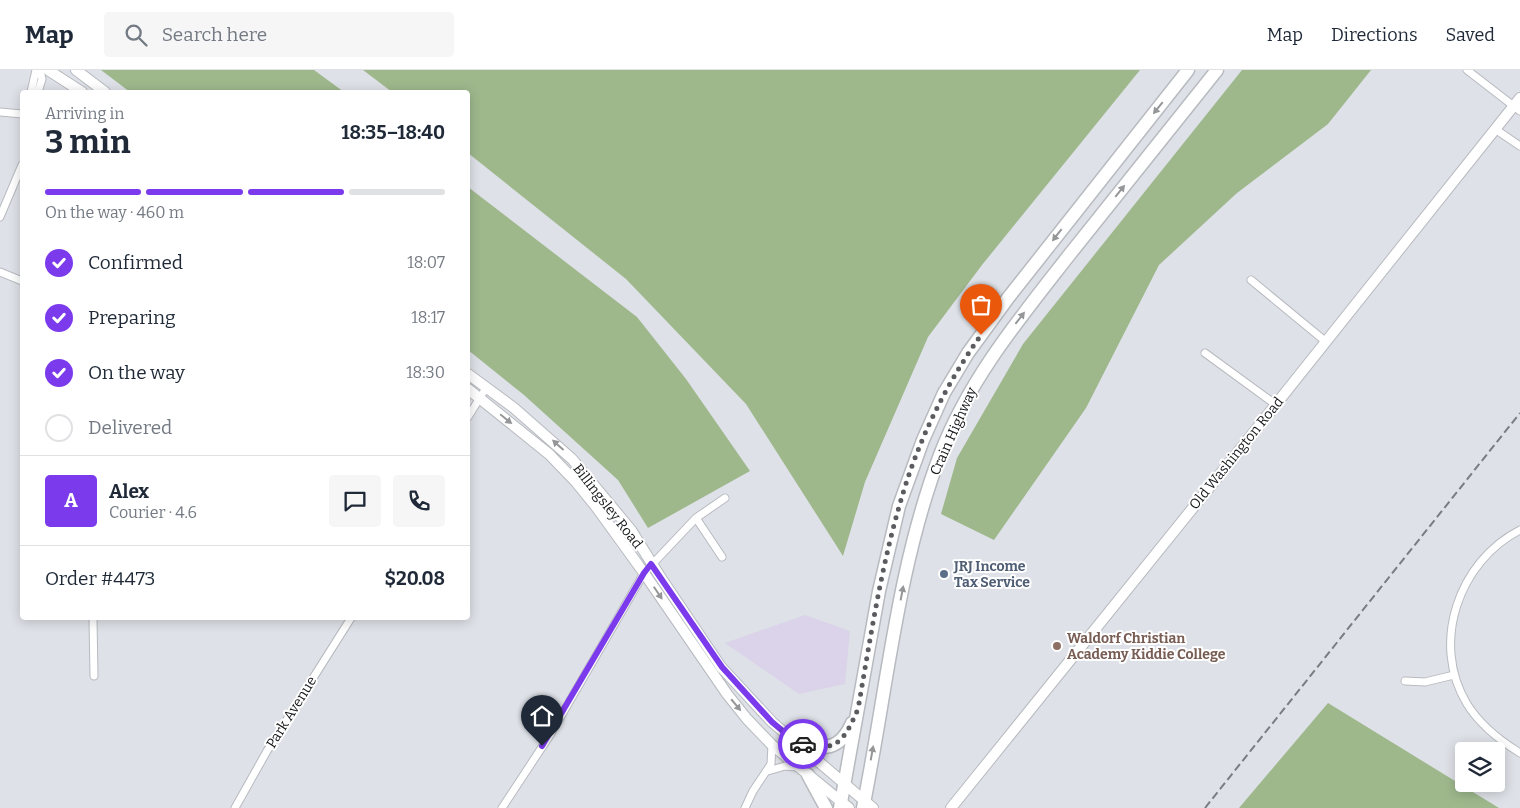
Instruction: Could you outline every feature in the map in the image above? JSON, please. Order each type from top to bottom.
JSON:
[{"type":"highway","name":"Crain Highway","points":[[844,806],[858,709],[879,591],[899,506],[912,465],[944,393],[968,353],[1008,298],[1188,70]]},
{"type":"highway","name":"Crain Highway","points":[[867,806],[902,593],[917,524],[940,454],[967,396],[1008,333],[1217,70]]},
{"type":"highway","points":[[797,743],[822,748],[838,744],[846,736],[858,709]]},
{"type":"highway","points":[[808,775],[826,808]]},
{"type":"main road","points":[[48,70],[79,90]]},
{"type":"main road","points":[[76,70],[103,90]]},
{"type":"main road","name":"Old Washington Road","points":[[950,808],[1495,129],[1518,105]]},
{"type":"main road","name":"Billingsley Road","points":[[470,376],[514,408],[572,459],[631,530],[651,564],[722,667],[772,722],[846,784],[867,806]]},
{"type":"main road","name":"Billingsley Road","points":[[470,390],[548,454],[574,480],[597,508],[644,573],[727,694],[772,745],[844,806]]},
{"type":"street","points":[[31,90],[36,70]]},
{"type":"street","points":[[39,90],[42,79],[40,70]]},
{"type":"street","points":[[1466,70],[1518,105]]},
{"type":"street","points":[[0,112],[20,114]]},
{"type":"street","points":[[1495,129],[1520,146]]},
{"type":"street","points":[[0,217],[20,170]]},
{"type":"street","points":[[0,272],[20,280]]},
{"type":"street","points":[[1251,280],[1326,341]]},
{"type":"street","points":[[1205,353],[1275,404]]},
{"type":"street","points":[[470,414],[486,388]]},
{"type":"street","points":[[502,808],[550,735],[644,573],[696,518],[725,498]]},
{"type":"street","points":[[696,518],[722,557]]},
{"type":"street","points":[[1520,530],[1505,538],[1488,552],[1472,574],[1454,612],[1450,640],[1454,675],[1466,704],[1490,732],[1520,753]]},
{"type":"street","points":[[93,620],[94,676]]},
{"type":"street","name":"Park Avenue","points":[[235,808],[267,751],[350,620]]},
{"type":"street","points":[[1405,681],[1426,682],[1454,675]]},
{"type":"street","points":[[745,808],[753,791],[768,771],[772,758],[772,745]]},
{"type":"street","points":[[768,771],[785,766],[798,766]]},
{"type":"shaded area","points":[[805,615],[850,631],[845,684],[799,694],[725,643]]},
{"type":"green space","points":[[101,70],[314,70],[341,90],[127,90]]},
{"type":"green space","points":[[363,70],[1140,70],[982,265],[928,337],[865,482],[843,556],[746,404],[626,279],[470,155],[470,90],[389,90]]},
{"type":"green space","points":[[1242,70],[1371,70],[1328,124],[1237,193],[1159,265],[1086,408],[994,540],[941,514],[957,458],[1023,344]]},
{"type":"green space","points":[[470,189],[637,317],[686,379],[750,471],[648,528],[618,480],[524,395],[470,352]]},
{"type":"green space","points":[[1328,703],[1455,781],[1455,792],[1473,792],[1499,808],[1239,808]]},
{"type":"railway","points":[[1205,808],[1520,413]]},
{"type":"way so far","points":[[803,744],[822,748],[838,744],[846,736],[858,709],[879,591],[899,506],[912,465],[944,393],[981,335]]},
{"type":"place","name":"JRJ Income Tax Service","points":[[944,574]]},
{"type":"place","name":"Waldorf Christian Academy Kiddie College","points":[[1057,646]]},
{"type":"route","points":[[542,746],[651,564],[722,667],[772,722],[797,743],[803,744]]}]
